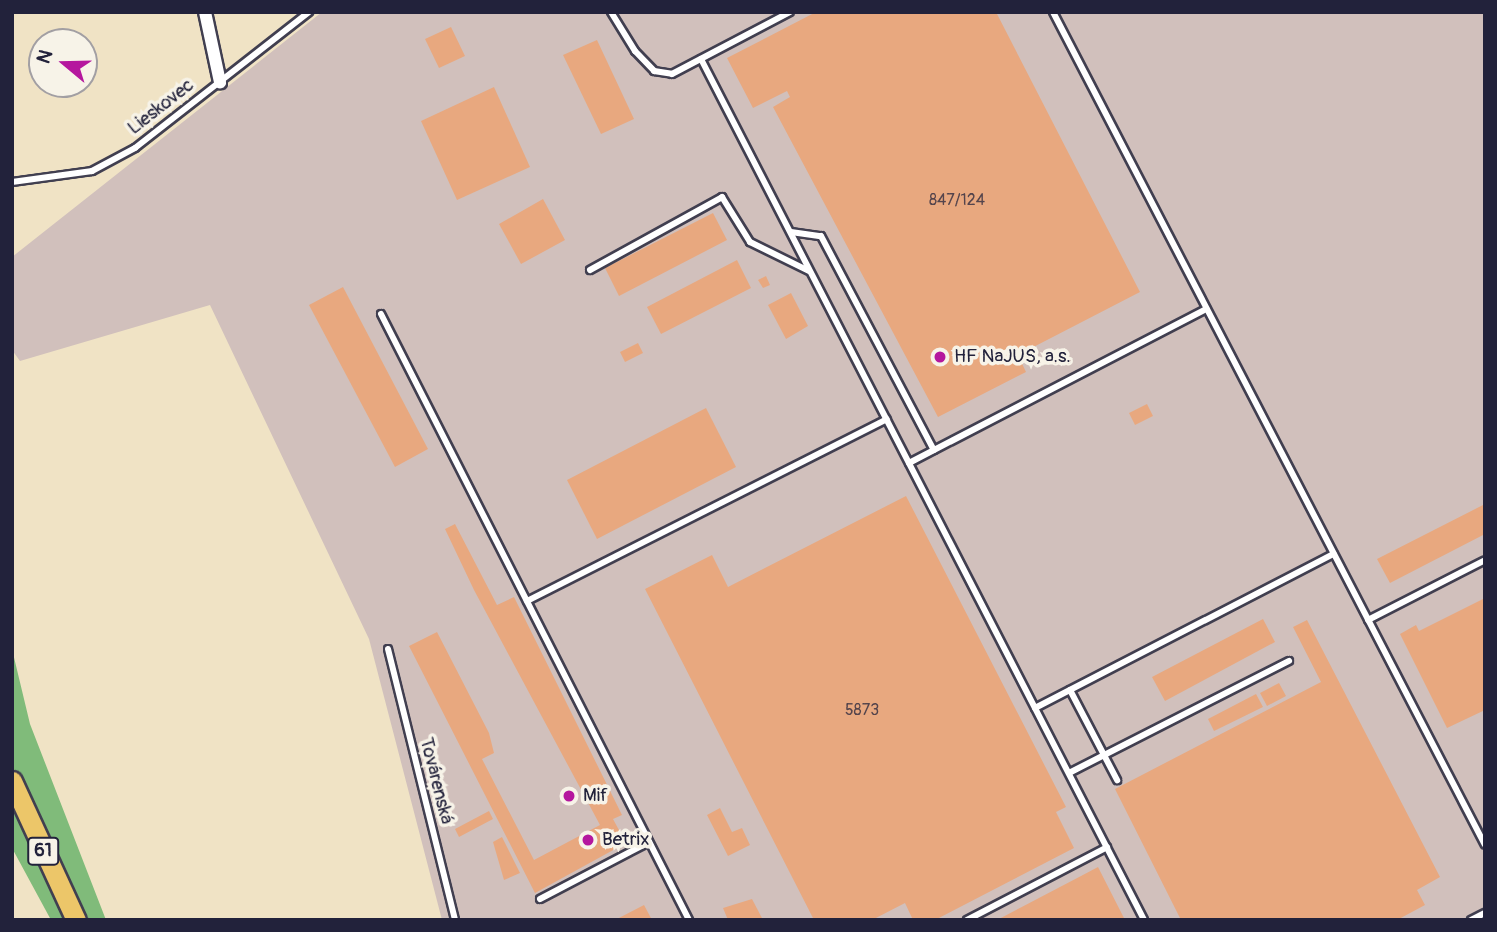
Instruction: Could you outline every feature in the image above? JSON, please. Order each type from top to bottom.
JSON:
[{"type":"main road","name":"61","points":[[12,780],[76,920]]},
{"type":"street","points":[[205,12],[220,82]]},
{"type":"lane","name":"Lieskovec","points":[[12,182],[92,171],[135,148],[309,12]]},
{"type":"lane","points":[[611,12],[654,71],[672,74],[790,12]]},
{"type":"lane","points":[[1053,12],[1485,845]]},
{"type":"lane","points":[[701,58],[1144,920]]},
{"type":"lane","points":[[590,270],[722,197],[750,242],[811,271]]},
{"type":"lane","points":[[791,232],[821,236],[934,450]]},
{"type":"lane","points":[[909,463],[1206,309]]},
{"type":"lane","points":[[381,314],[688,920]]},
{"type":"lane","points":[[527,601],[887,419]]},
{"type":"lane","points":[[1035,708],[1334,554]]},
{"type":"lane","points":[[1368,620],[1485,560]]},
{"type":"lane","name":"Továrenská","points":[[388,649],[455,920]]},
{"type":"lane","points":[[1069,773],[1289,661]]},
{"type":"lane","points":[[1070,690],[1117,780]]},
{"type":"lane","points":[[541,898],[649,842]]},
{"type":"lane","points":[[967,920],[1107,847]]},
{"type":"lane","points":[[1471,920],[1485,913]]},
{"type":"shaded area","points":[[322,12],[1485,12],[1485,920],[442,920],[369,639],[210,305],[20,361],[12,350],[12,257]]},
{"type":"green space","points":[[12,649],[30,724],[106,920],[51,920],[12,848]]},
{"type":"building","points":[[816,12],[996,12],[1140,292],[1018,355],[1026,372],[938,417],[773,107],[790,97],[787,91],[753,108],[727,58]]},
{"type":"building","points":[[451,27],[465,56],[439,68],[425,39]]},
{"type":"building","points":[[597,40],[634,119],[601,134],[563,55]]},
{"type":"building","points":[[494,87],[530,167],[457,200],[421,121]]},
{"type":"building","points":[[543,199],[565,240],[521,264],[499,224]]},
{"type":"building","points":[[713,213],[727,240],[619,296],[605,268]]},
{"type":"building","points":[[737,260],[751,288],[661,334],[647,307]]},
{"type":"building","points":[[766,276],[770,285],[763,288],[758,280]]},
{"type":"building","points":[[343,287],[428,449],[395,467],[309,305]]},
{"type":"building","points":[[791,293],[808,326],[786,339],[768,305]]},
{"type":"building","points":[[638,343],[643,353],[625,362],[620,352]]},
{"type":"building","points":[[1147,404],[1153,416],[1135,425],[1129,413]]},
{"type":"building","points":[[706,408],[736,467],[597,539],[567,480]]},
{"type":"building","points":[[906,496],[1066,807],[1056,812],[1074,848],[935,920],[913,920],[905,903],[872,920],[814,920],[645,589],[712,555],[728,587]]},
{"type":"building","points":[[1485,504],[1485,534],[1390,583],[1377,559]]},
{"type":"building","points":[[455,524],[497,605],[514,597],[622,815],[613,819],[626,843],[535,893],[409,646],[437,632],[489,733],[494,753],[482,759],[534,860],[600,825],[474,590],[445,529]]},
{"type":"building","points":[[1485,598],[1485,710],[1447,728],[1400,634],[1416,625],[1419,631]]},
{"type":"building","points":[[1263,619],[1275,642],[1165,701],[1152,677]]},
{"type":"building","points":[[1307,620],[1440,877],[1417,890],[1425,905],[1397,920],[1181,920],[1115,789],[1321,682],[1293,627]]},
{"type":"building","points":[[1279,683],[1286,696],[1267,706],[1260,693]]},
{"type":"building","points":[[1256,694],[1263,707],[1214,731],[1208,719]]},
{"type":"building","points":[[720,808],[732,832],[742,828],[750,845],[728,856],[707,815]]},
{"type":"building","points":[[489,811],[493,819],[459,837],[455,829]]},
{"type":"building","points":[[502,837],[520,873],[504,880],[493,842]]},
{"type":"building","points":[[1098,867],[1125,920],[997,920],[1081,876]]},
{"type":"building","points":[[752,899],[763,920],[728,920],[723,908]]},
{"type":"building","points":[[644,905],[652,920],[615,920]]},
{"type":"place","name":"HF NaJUS, a.s.","points":[[940,357]]},
{"type":"place","name":"Mif","points":[[569,796]]},
{"type":"place","name":"Betrix","points":[[588,840]]}]
